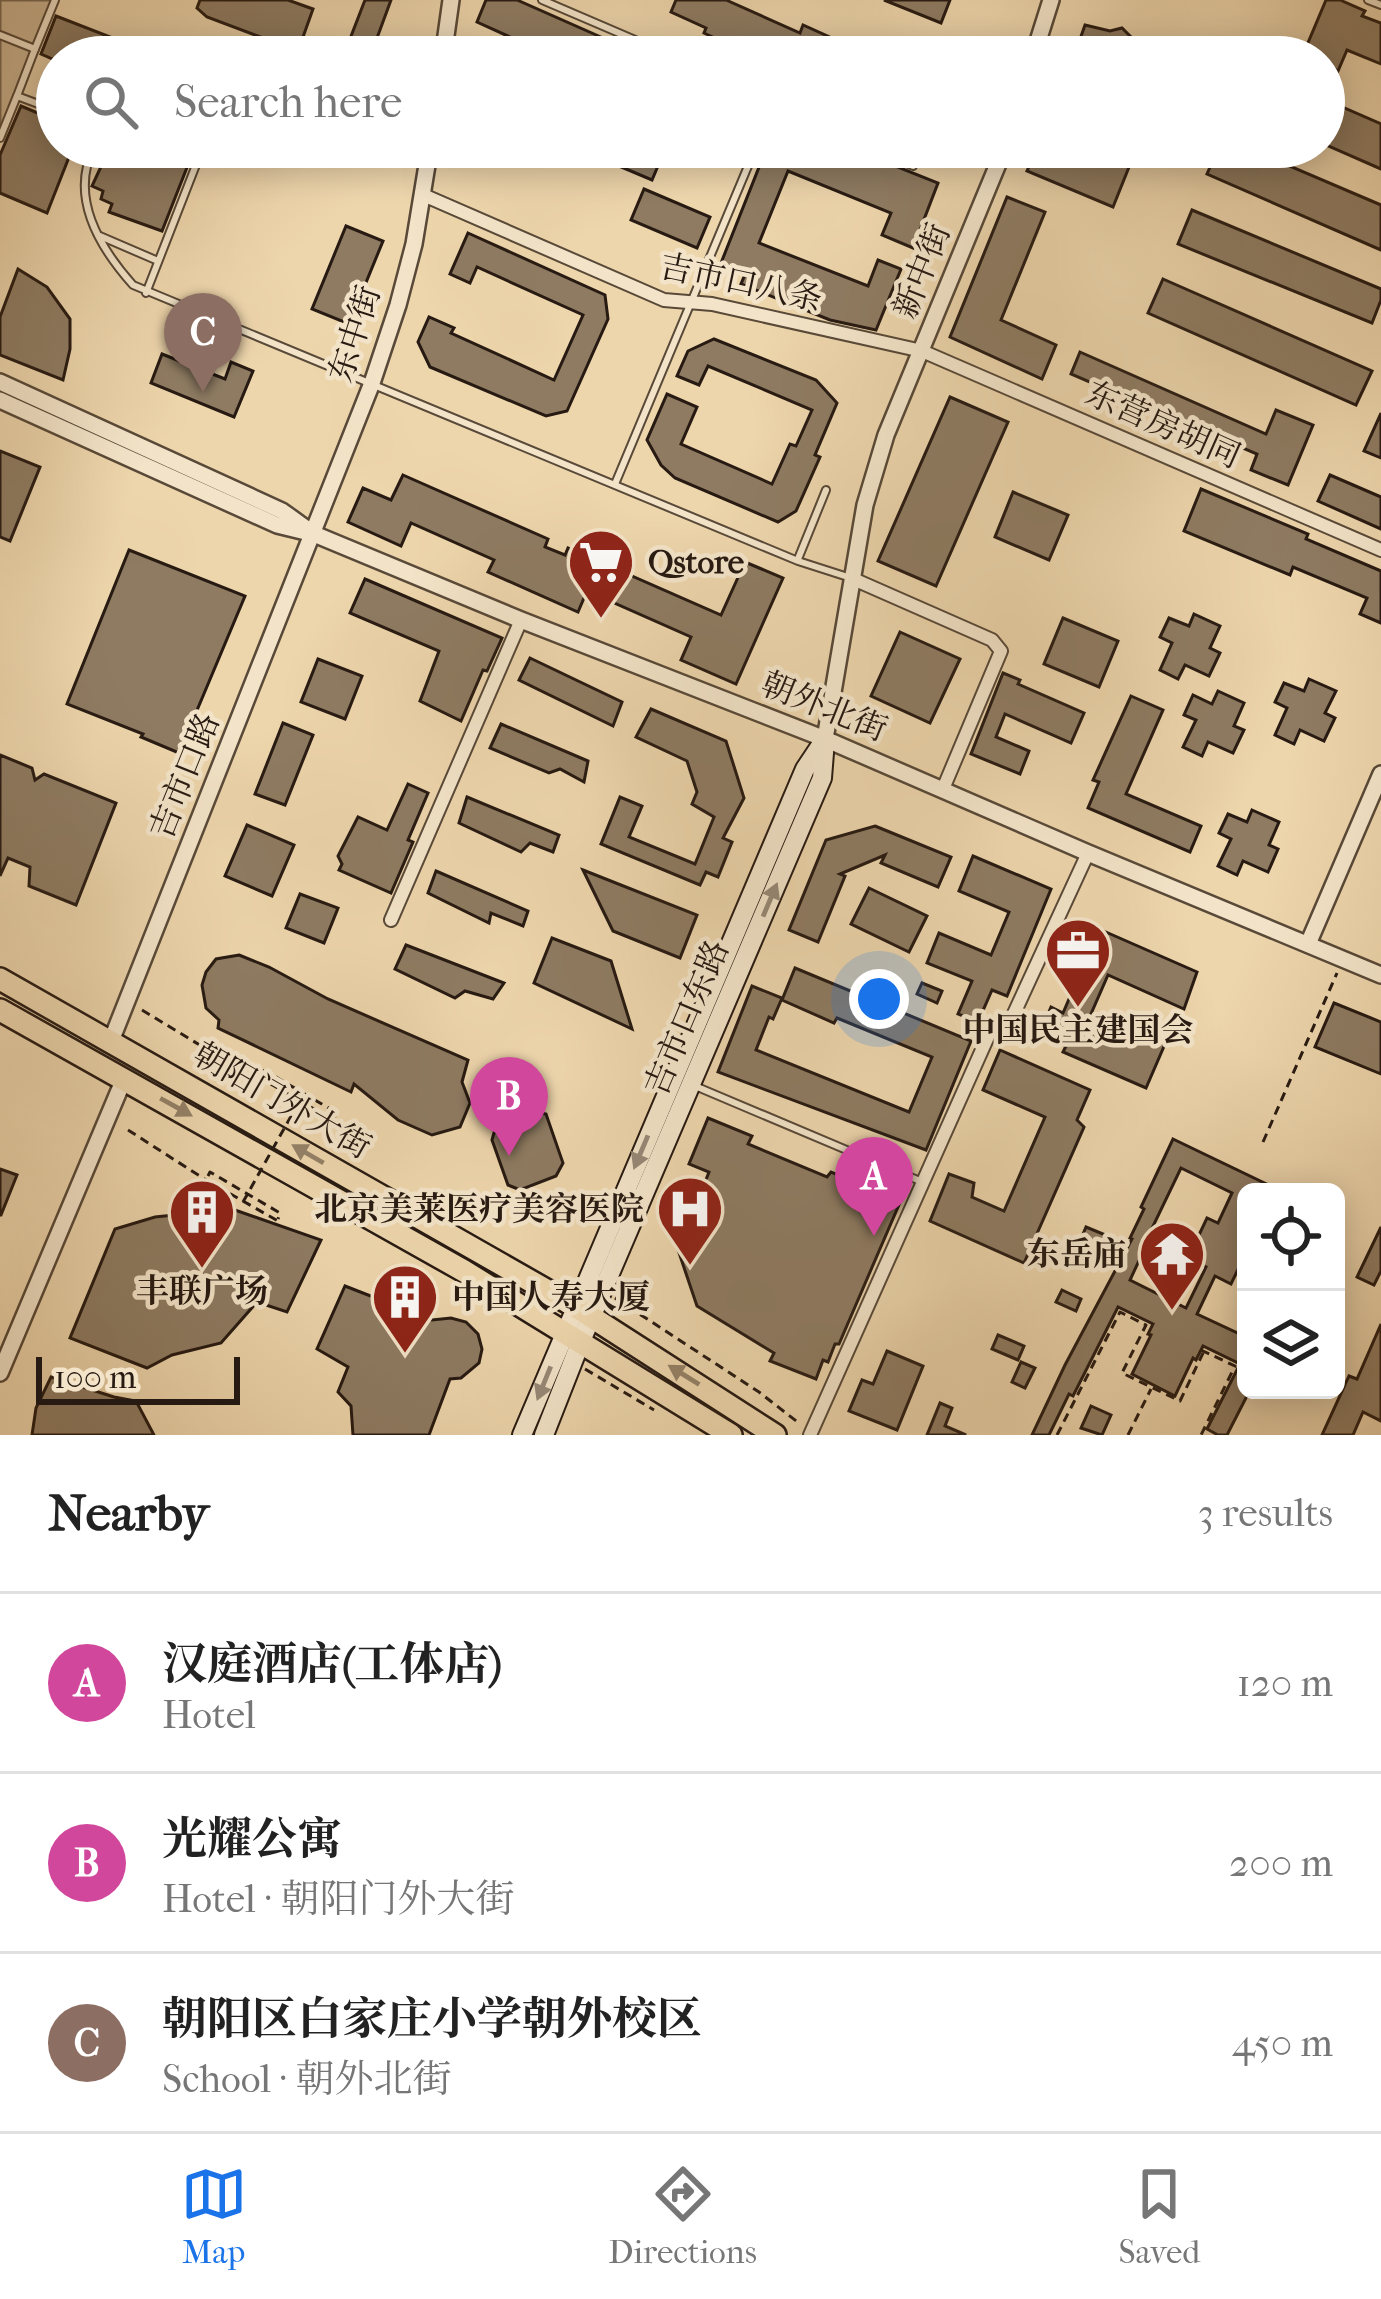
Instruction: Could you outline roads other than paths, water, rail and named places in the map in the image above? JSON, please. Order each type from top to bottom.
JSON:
[{"type":"highway","name":"朝阳门外大街","points":[[0,979],[584,1312],[775,1435]]},
{"type":"highway","name":"朝阳门外大街","points":[[0,1010],[334,1196],[573,1345],[731,1435]]},
{"type":"main road","name":"吉市口东路","points":[[584,1312],[603,1290],[822,778],[825,739]]},
{"type":"main road","name":"吉市口东路","points":[[584,1312],[806,769],[825,739]]},
{"type":"main road","points":[[544,1435],[584,1312]]},
{"type":"main road","points":[[522,1435],[573,1345]]},
{"type":"street","points":[[446,36],[451,0]]},
{"type":"street","points":[[1040,36],[1051,0]]},
{"type":"street","name":"东中街","points":[[314,534],[404,284],[426,168]]},
{"type":"street","name":"新中街","points":[[922,351],[997,168]]},
{"type":"street","name":"吉市口八条","points":[[422,194],[664,300],[712,304],[922,351]]},
{"type":"street","name":"东营房胡同","points":[[922,351],[1381,550]]},
{"type":"street","name":"吉市口东路","points":[[825,739],[865,505],[886,435],[922,351]]},
{"type":"street","name":"朝外北街","points":[[0,382],[282,511],[314,534]]},
{"type":"street","name":"朝外北街","points":[[0,400],[277,525],[314,534],[825,739],[1381,975]]},
{"type":"street","name":"吉市口路","points":[[111,1041],[314,534]]},
{"type":"street","points":[[851,578],[992,640],[1000,651],[943,789]]},
{"type":"street","points":[[391,920],[521,620]]},
{"type":"street","points":[[1308,944],[1381,774]]},
{"type":"street","points":[[811,1434],[990,1032],[1011,1020],[1088,853]]},
{"type":"street","points":[[0,1373],[124,1079]]},
{"type":"lane","points":[[40,36],[55,0]]},
{"type":"lane","points":[[542,0],[626,36]]},
{"type":"lane","points":[[1368,0],[1381,5]]},
{"type":"lane","points":[[0,35],[35,49],[0,138]]},
{"type":"lane","points":[[16,96],[36,103]]},
{"type":"lane","points":[[88,168],[84,181],[88,219],[123,274],[146,293],[798,561],[851,578]]},
{"type":"lane","points":[[146,293],[195,168]]},
{"type":"lane","points":[[615,484],[747,168]]},
{"type":"lane","points":[[99,236],[158,261]]},
{"type":"lane","points":[[798,561],[826,490]]},
{"type":"lane","points":[[691,1084],[923,1182]]},
{"type":"place","name":"朝阳区白家庄小学朝外校区","points":[[203,392]]},
{"type":"place","name":"Qstore","points":[[601,621]]},
{"type":"place","name":"中国民主建国会","points":[[1078,1010]]},
{"type":"place","name":"光耀公寓","points":[[509,1156]]},
{"type":"place","name":"汉庭酒店(工体店)","points":[[874,1236]]},
{"type":"place","name":"北京美莱医疗美容医院","points":[[690,1268]]},
{"type":"place","name":"丰联广场","points":[[202,1271]]},
{"type":"place","name":"东岳庙","points":[[1172,1313]]},
{"type":"place","name":"中国人寿大厦","points":[[405,1356]]}]
